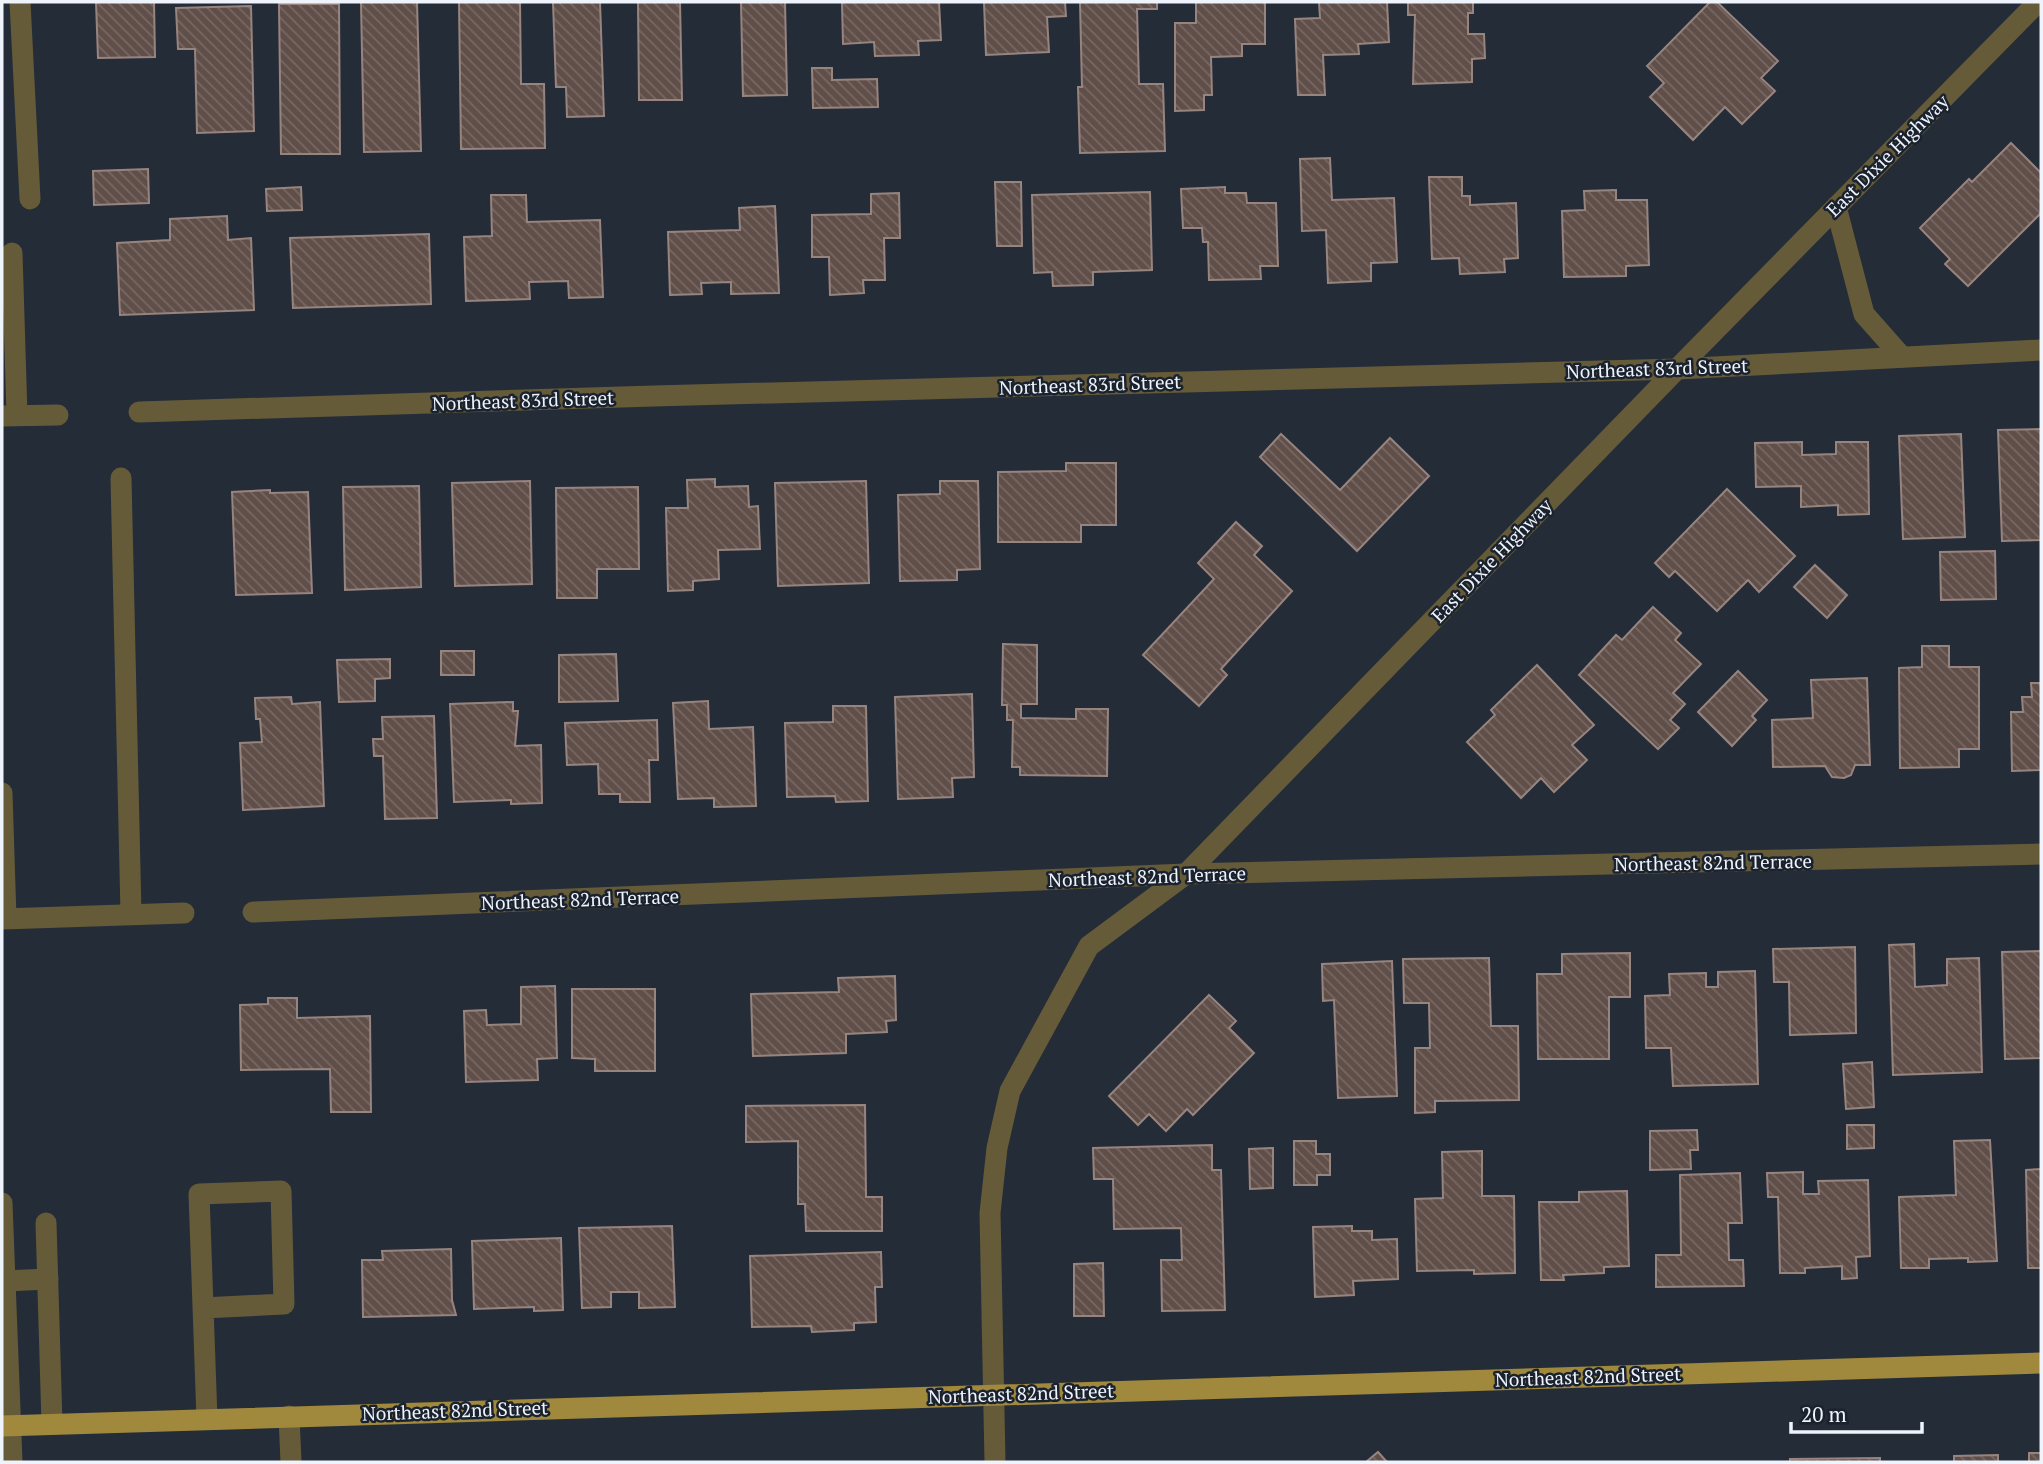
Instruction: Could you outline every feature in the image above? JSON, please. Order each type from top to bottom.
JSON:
[{"type":"main road","name":"Northeast 82nd Street","points":[[6,1425],[2041,1363]]},
{"type":"street","points":[[20,2],[30,199]]},
{"type":"street","name":"East Dixie Highway","points":[[995,1462],[990,1213],[997,1148],[1010,1090],[1089,946],[1186,874],[2038,2]]},
{"type":"street","points":[[1836,207],[1864,314],[1902,357]]},
{"type":"street","points":[[12,253],[10,416],[58,415]]},
{"type":"street","name":"Northeast 83rd Street","points":[[139,412],[668,395],[1677,369],[2041,350]]},
{"type":"street","points":[[121,478],[131,914]]},
{"type":"street","points":[[2,793],[4,918],[184,913]]},
{"type":"street","name":"Northeast 82nd Terrace","points":[[253,912],[1186,874],[2041,854]]},
{"type":"street","points":[[203,1308],[284,1304],[281,1191],[199,1194],[206,1419]]},
{"type":"street","points":[[2,1203],[6,1425],[12,1462]]},
{"type":"street","points":[[46,1223],[51,1424]]},
{"type":"street","points":[[5,1281],[48,1279]]},
{"type":"street","points":[[289,1416],[291,1462]]},
{"type":"building","points":[[96,2],[154,2],[155,57],[98,58]]},
{"type":"building","points":[[361,2],[417,2],[421,151],[364,152]]},
{"type":"building","points":[[459,2],[520,2],[521,84],[544,84],[545,148],[461,149]]},
{"type":"building","points":[[553,2],[600,2],[604,116],[567,117],[566,87],[556,87]]},
{"type":"building","points":[[638,2],[680,2],[682,100],[639,100]]},
{"type":"building","points":[[741,2],[785,2],[787,95],[743,96]]},
{"type":"building","points":[[842,2],[939,2],[941,40],[918,41],[919,55],[875,56],[874,42],[843,44]]},
{"type":"building","points":[[984,2],[1065,2],[1066,16],[1047,17],[1049,52],[986,55]]},
{"type":"building","points":[[1080,2],[1157,2],[1157,9],[1137,9],[1139,84],[1163,84],[1165,151],[1080,153]]},
{"type":"building","points":[[1196,2],[1265,2],[1265,44],[1242,44],[1242,56],[1211,57],[1212,95],[1204,95],[1204,110],[1175,111],[1175,23],[1196,23]]},
{"type":"building","points":[[1319,2],[1387,2],[1389,42],[1358,44],[1359,54],[1323,55],[1325,95],[1298,95],[1295,19],[1320,18]]},
{"type":"building","points":[[1408,2],[1473,2],[1473,13],[1468,13],[1468,34],[1484,34],[1485,58],[1472,59],[1472,82],[1413,84],[1415,15],[1408,15]]},
{"type":"building","points":[[1710,2],[1717,2],[1778,61],[1761,78],[1775,91],[1742,124],[1725,107],[1693,140],[1650,97],[1664,83],[1647,66]]},
{"type":"building","points":[[279,4],[339,4],[340,154],[281,154]]},
{"type":"building","points":[[251,6],[254,131],[197,133],[195,49],[178,49],[176,8]]},
{"type":"building","points":[[812,68],[832,68],[832,80],[877,79],[878,107],[813,108]]},
{"type":"building","points":[[2011,143],[2041,173],[2041,213],[1968,286],[1945,264],[1950,259],[1920,228],[1969,179],[1972,182]]},
{"type":"building","points":[[1330,158],[1332,200],[1394,198],[1397,262],[1371,263],[1371,281],[1328,283],[1326,230],[1302,231],[1300,159]]},
{"type":"building","points":[[148,169],[149,203],[94,205],[93,171]]},
{"type":"building","points":[[1429,177],[1462,177],[1462,196],[1470,196],[1470,205],[1516,203],[1518,258],[1504,259],[1505,272],[1460,274],[1459,258],[1432,259]]},
{"type":"building","points":[[995,182],[1021,182],[1022,246],[997,246]]},
{"type":"building","points":[[301,187],[302,210],[267,211],[266,189]]},
{"type":"building","points":[[1225,187],[1225,193],[1246,193],[1247,203],[1276,203],[1278,266],[1260,266],[1261,279],[1209,280],[1208,242],[1203,242],[1202,228],[1183,228],[1181,189]]},
{"type":"building","points":[[1616,190],[1616,200],[1647,200],[1649,265],[1626,266],[1626,276],[1564,277],[1562,211],[1585,210],[1584,191]]},
{"type":"building","points":[[1150,192],[1152,270],[1093,272],[1093,285],[1053,286],[1052,272],[1034,273],[1032,195]]},
{"type":"building","points":[[899,193],[900,238],[884,238],[885,280],[863,280],[864,293],[830,295],[829,257],[812,257],[812,215],[871,214],[871,194]]},
{"type":"building","points":[[491,195],[526,195],[527,222],[600,220],[603,297],[569,298],[568,281],[529,282],[530,299],[466,301],[464,237],[492,236]]},
{"type":"building","points":[[775,206],[779,293],[731,294],[731,282],[701,283],[702,294],[670,295],[668,232],[740,230],[739,208]]},
{"type":"building","points":[[227,216],[228,240],[251,238],[254,310],[120,315],[117,243],[170,240],[170,219]]},
{"type":"building","points":[[429,234],[431,304],[293,308],[290,238]]},
{"type":"building","points":[[2041,429],[2041,540],[2002,541],[1998,430]]},
{"type":"building","points":[[1281,434],[1340,490],[1390,438],[1429,476],[1357,551],[1260,457]]},
{"type":"building","points":[[1961,434],[1965,537],[1903,539],[1899,436]]},
{"type":"building","points":[[1802,442],[1802,455],[1836,454],[1836,442],[1868,442],[1869,514],[1838,515],[1838,505],[1801,507],[1801,486],[1756,487],[1755,443]]},
{"type":"building","points":[[1066,463],[1116,463],[1116,525],[1081,525],[1081,542],[998,542],[998,472],[1066,471]]},
{"type":"building","points":[[715,479],[715,487],[748,486],[749,507],[758,506],[760,549],[718,550],[719,579],[693,581],[693,590],[668,591],[666,508],[688,508],[687,480]]},
{"type":"building","points":[[530,481],[532,584],[455,586],[452,483]]},
{"type":"building","points":[[866,481],[869,583],[778,586],[775,483]]},
{"type":"building","points":[[940,481],[978,481],[980,569],[957,570],[957,580],[900,581],[898,495],[940,494]]},
{"type":"building","points":[[419,486],[421,587],[345,590],[343,487]]},
{"type":"building","points":[[638,487],[639,569],[597,569],[597,598],[557,598],[556,488]]},
{"type":"building","points":[[1727,489],[1795,556],[1759,592],[1748,580],[1717,611],[1675,571],[1669,577],[1655,563]]},
{"type":"building","points":[[270,490],[270,493],[308,492],[312,593],[236,595],[232,492]]},
{"type":"building","points":[[1236,522],[1262,546],[1254,555],[1292,591],[1221,669],[1227,675],[1199,706],[1143,655],[1214,579],[1198,563]]},
{"type":"building","points":[[1995,551],[1996,599],[1941,600],[1940,552]]},
{"type":"building","points":[[1815,565],[1847,595],[1827,618],[1794,587]]},
{"type":"building","points":[[1653,607],[1681,633],[1675,640],[1701,664],[1673,693],[1685,704],[1670,720],[1679,728],[1658,749],[1579,675],[1616,635],[1622,640]]},
{"type":"building","points":[[1003,644],[1037,645],[1037,704],[1021,704],[1021,718],[1076,719],[1076,709],[1108,709],[1107,776],[1020,775],[1020,767],[1012,767],[1013,720],[1007,720],[1007,705],[1002,705]]},
{"type":"building","points":[[1922,646],[1949,646],[1949,667],[1979,667],[1979,749],[1959,749],[1959,767],[1900,768],[1899,668],[1922,667]]},
{"type":"building","points":[[441,651],[474,651],[474,675],[441,675]]},
{"type":"building","points":[[616,654],[618,701],[559,702],[559,655]]},
{"type":"building","points":[[390,659],[390,678],[375,679],[375,701],[339,702],[337,660]]},
{"type":"building","points":[[1537,665],[1594,725],[1572,745],[1587,760],[1554,792],[1541,778],[1521,798],[1467,742],[1495,715],[1491,710]]},
{"type":"building","points":[[1738,671],[1767,700],[1752,716],[1756,720],[1732,746],[1698,712]]},
{"type":"building","points":[[1867,678],[1870,765],[1855,765],[1851,775],[1844,778],[1832,777],[1825,766],[1773,767],[1772,720],[1813,718],[1811,680]]},
{"type":"building","points":[[2031,683],[2041,683],[2041,770],[2012,771],[2011,712],[2023,712],[2022,697],[2032,697]]},
{"type":"building","points":[[972,694],[974,777],[952,778],[953,797],[898,799],[895,697]]},
{"type":"building","points":[[291,697],[292,704],[320,702],[324,806],[243,810],[240,743],[262,742],[260,719],[256,719],[255,698]]},
{"type":"building","points":[[708,701],[709,729],[753,727],[756,806],[714,807],[714,798],[678,799],[673,703]]},
{"type":"building","points":[[513,702],[513,711],[518,711],[515,746],[541,745],[542,803],[511,804],[511,800],[454,802],[450,704]]},
{"type":"building","points":[[833,706],[866,706],[868,801],[836,802],[835,796],[787,797],[785,723],[833,722]]},
{"type":"building","points":[[434,716],[437,818],[385,819],[383,756],[374,756],[373,739],[383,739],[382,717]]},
{"type":"building","points":[[657,720],[658,760],[649,760],[650,802],[620,802],[620,794],[599,794],[598,764],[567,765],[565,723]]},
{"type":"building","points":[[1914,944],[1915,987],[1947,985],[1947,959],[1979,958],[1982,1072],[1893,1075],[1889,945]]},
{"type":"building","points":[[1855,947],[1856,1033],[1790,1035],[1789,982],[1774,982],[1773,949]]},
{"type":"building","points":[[2041,951],[2041,1058],[2005,1059],[2002,952]]},
{"type":"building","points":[[1630,953],[1630,997],[1609,997],[1609,1059],[1538,1059],[1537,974],[1562,974],[1562,954]]},
{"type":"building","points":[[1489,958],[1491,1026],[1518,1026],[1519,1100],[1435,1101],[1435,1112],[1415,1113],[1415,1048],[1430,1048],[1429,1003],[1404,1003],[1403,959]]},
{"type":"building","points":[[1392,961],[1397,1096],[1338,1098],[1334,1000],[1323,1001],[1322,964]]},
{"type":"building","points":[[1755,971],[1758,1084],[1673,1086],[1671,1048],[1646,1048],[1645,996],[1670,995],[1669,974],[1706,973],[1706,987],[1718,987],[1718,972]]},
{"type":"building","points":[[895,976],[896,1020],[886,1021],[887,1032],[846,1034],[846,1053],[753,1056],[751,994],[839,992],[838,978]]},
{"type":"building","points":[[555,986],[557,1058],[537,1059],[538,1080],[466,1082],[464,1011],[486,1010],[487,1025],[521,1024],[521,987]]},
{"type":"building","points":[[572,989],[655,989],[655,1071],[595,1071],[595,1059],[572,1058]]},
{"type":"building","points":[[1209,995],[1236,1021],[1229,1028],[1254,1053],[1193,1115],[1187,1109],[1166,1131],[1149,1114],[1138,1125],[1109,1096]]},
{"type":"building","points":[[268,998],[297,998],[297,1018],[370,1016],[371,1112],[331,1112],[330,1069],[241,1070],[240,1005],[268,1004]]},
{"type":"building","points":[[1872,1062],[1874,1107],[1846,1109],[1843,1064]]},
{"type":"building","points":[[865,1105],[866,1197],[882,1197],[882,1231],[806,1231],[805,1204],[798,1204],[798,1141],[746,1142],[746,1106]]},
{"type":"building","points":[[1847,1125],[1874,1125],[1874,1148],[1847,1149]]},
{"type":"building","points":[[1697,1130],[1698,1150],[1690,1150],[1691,1169],[1650,1170],[1650,1131]]},
{"type":"building","points":[[1990,1140],[1997,1261],[1968,1262],[1968,1258],[1929,1259],[1929,1268],[1901,1268],[1899,1197],[1956,1195],[1954,1141]]},
{"type":"building","points":[[1294,1141],[1316,1141],[1316,1154],[1330,1154],[1330,1175],[1317,1175],[1317,1185],[1294,1185]]},
{"type":"building","points":[[1212,1145],[1212,1170],[1221,1170],[1225,1310],[1162,1311],[1161,1260],[1182,1260],[1181,1228],[1114,1229],[1113,1179],[1094,1179],[1093,1148]]},
{"type":"building","points":[[1273,1148],[1273,1188],[1250,1189],[1249,1149]]},
{"type":"building","points":[[1482,1151],[1482,1196],[1514,1196],[1515,1273],[1474,1274],[1474,1270],[1417,1271],[1415,1199],[1443,1198],[1442,1152]]},
{"type":"building","points":[[2041,1169],[2041,1268],[2028,1268],[2026,1170]]},
{"type":"building","points":[[1803,1172],[1803,1194],[1819,1194],[1818,1181],[1868,1180],[1870,1256],[1856,1257],[1857,1278],[1842,1279],[1842,1266],[1805,1268],[1805,1273],[1780,1273],[1778,1197],[1768,1197],[1767,1173]]},
{"type":"building","points":[[1740,1173],[1742,1223],[1728,1223],[1729,1260],[1743,1260],[1744,1286],[1656,1287],[1656,1255],[1681,1255],[1680,1175]]},
{"type":"building","points":[[1627,1191],[1629,1266],[1604,1267],[1604,1273],[1563,1275],[1564,1280],[1541,1280],[1539,1202],[1579,1202],[1579,1192]]},
{"type":"building","points":[[672,1226],[675,1307],[639,1308],[639,1292],[611,1292],[611,1307],[582,1308],[579,1228]]},
{"type":"building","points":[[1352,1226],[1352,1231],[1372,1231],[1372,1240],[1397,1239],[1398,1279],[1353,1281],[1354,1295],[1315,1297],[1313,1227]]},
{"type":"building","points":[[561,1238],[563,1310],[534,1311],[534,1307],[474,1309],[472,1241]]},
{"type":"building","points":[[451,1249],[452,1300],[456,1315],[363,1317],[362,1260],[383,1260],[382,1251]]},
{"type":"building","points":[[881,1252],[882,1287],[875,1287],[876,1322],[854,1323],[854,1330],[812,1332],[811,1326],[752,1327],[750,1256]]},
{"type":"building","points":[[1103,1263],[1104,1316],[1074,1316],[1074,1264]]},
{"type":"building","points":[[1378,1452],[1387,1462],[1366,1462]]},
{"type":"building","points":[[2029,1453],[2041,1453],[2041,1462],[2029,1462]]},
{"type":"building","points":[[1998,1455],[1998,1462],[1954,1462],[1954,1456]]},
{"type":"building","points":[[1880,1458],[1880,1462],[1790,1462],[1790,1459]]}]
